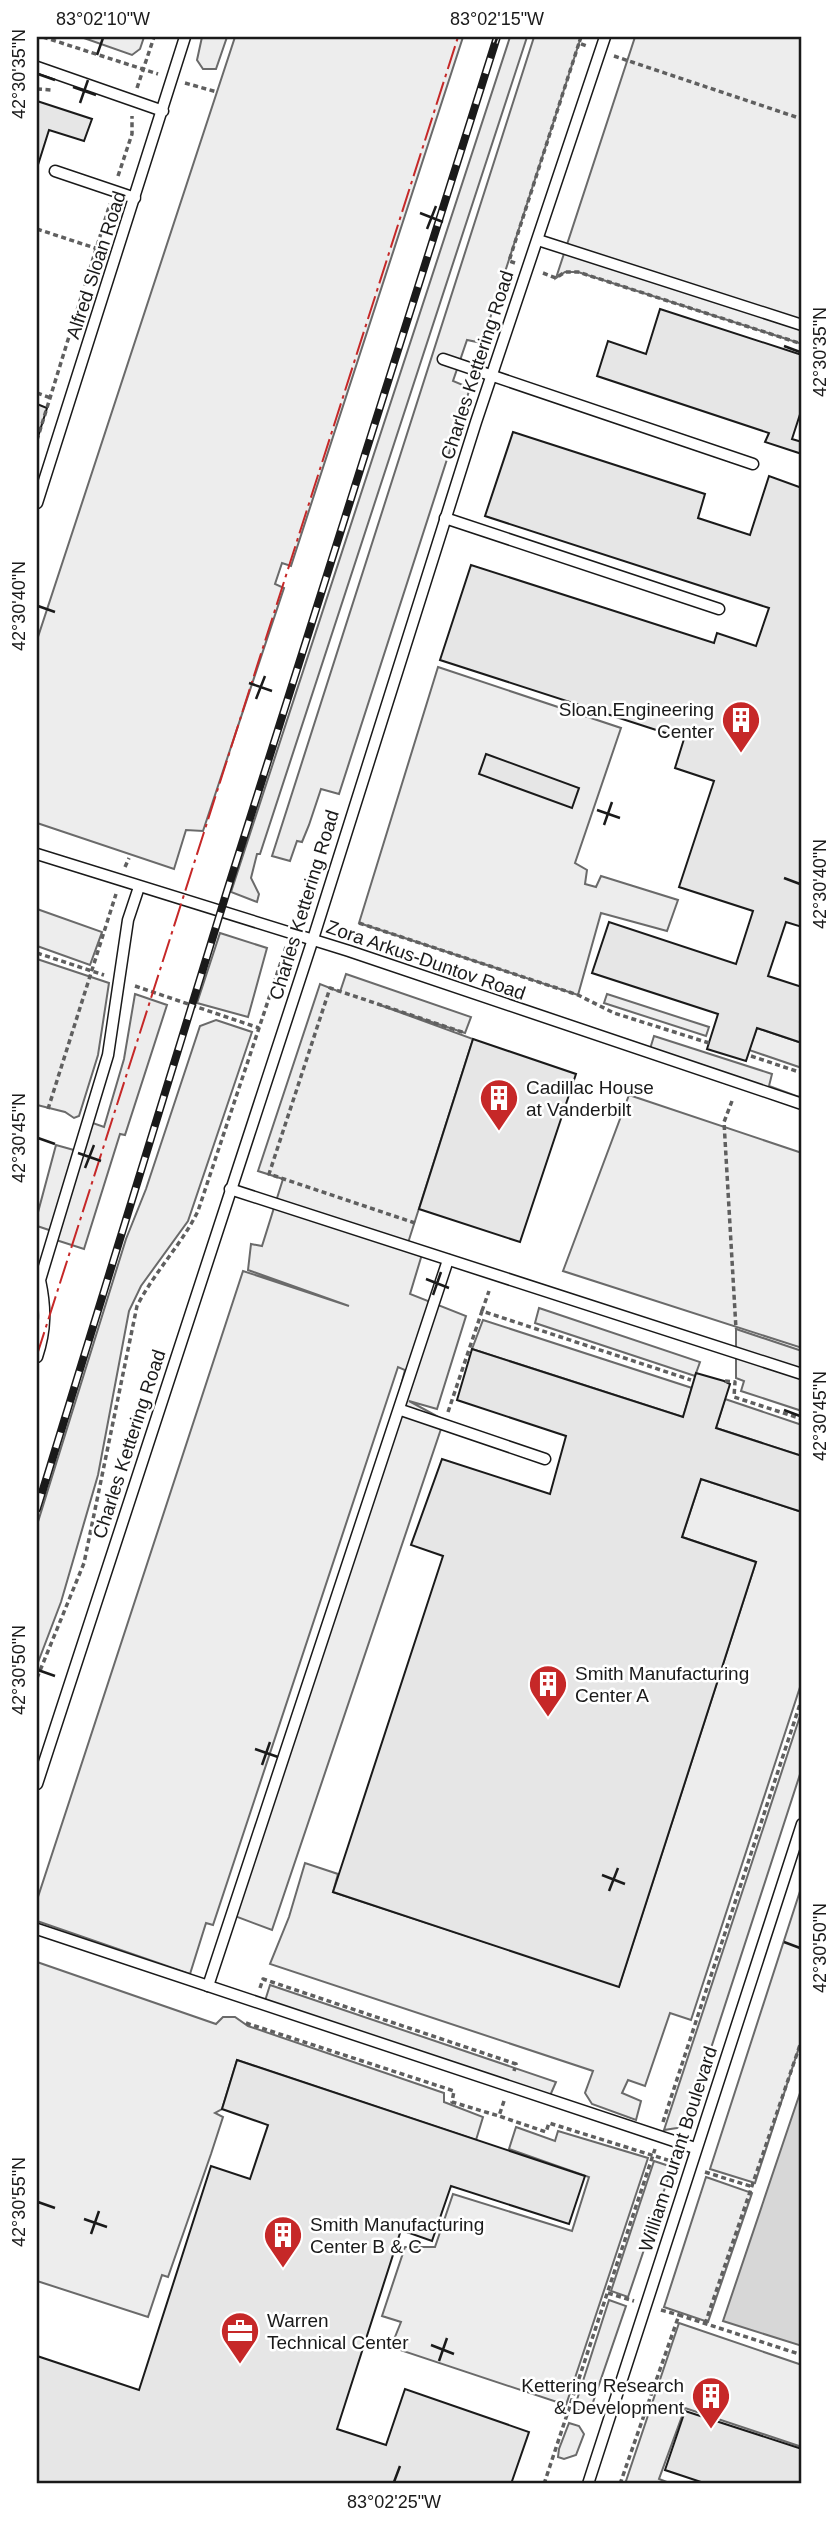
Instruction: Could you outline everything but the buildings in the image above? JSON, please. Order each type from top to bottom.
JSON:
[{"type":"lane","name":"Alfred Sloan Road","points":[[37,502],[185,37]]},
{"type":"lane","name":"Charles Kettering Road","points":[[37,1784],[313,939],[445,519],[605,37]]},
{"type":"lane","points":[[37,67],[163,111]]},
{"type":"lane","points":[[55,171],[135,198]]},
{"type":"lane","points":[[538,240],[802,325]]},
{"type":"lane","points":[[443,359],[752,464]]},
{"type":"lane","points":[[445,519],[719,609]]},
{"type":"lane","name":"Zora Arkus-Duntov Road","points":[[37,854],[119,882],[313,939],[802,1104]]},
{"type":"lane","points":[[37,1357],[44,1334],[46,1306],[40,1280],[108,1055],[124,944],[139,887]]},
{"type":"lane","points":[[230,1189],[802,1374]]},
{"type":"lane","points":[[208,1986],[401,1410],[448,1260]]},
{"type":"lane","points":[[401,1410],[545,1459]]},
{"type":"lane","name":"William Durant Boulevard","points":[[589,2484],[695,2148],[802,1824]]},
{"type":"lane","points":[[37,1929],[695,2148]]},
{"type":"path","points":[[43,37],[217,92]]},
{"type":"path","points":[[37,440],[132,134],[133,101],[154,37]]},
{"type":"path","points":[[581,37],[509,261],[556,278],[565,272],[578,272],[802,344]]},
{"type":"path","points":[[579,43],[802,119]]},
{"type":"path","points":[[37,229],[96,249],[120,247]]},
{"type":"path","points":[[48,1109],[119,882],[129,858]]},
{"type":"path","points":[[359,923],[578,995],[614,1013],[709,1043]]},
{"type":"path","points":[[37,1678],[84,1563],[137,1306],[152,1277],[192,1224],[198,1211],[290,932]]},
{"type":"path","points":[[415,1223],[269,1174],[330,988],[465,1033]]},
{"type":"path","points":[[192,1005],[259,1028]]},
{"type":"path","points":[[751,1056],[802,1073]]},
{"type":"path","points":[[732,1101],[724,1122],[736,1329]]},
{"type":"path","points":[[447,1416],[489,1291]]},
{"type":"path","points":[[482,1311],[691,1380]]},
{"type":"path","points":[[725,1381],[735,1382],[734,1397],[802,1419]]},
{"type":"path","points":[[544,2484],[802,1698]]},
{"type":"path","points":[[246,2022],[454,2091],[452,2102],[499,2116]]},
{"type":"path","points":[[705,2324],[802,2039]]},
{"type":"path","points":[[620,2484],[679,2315],[802,2356]]},
{"type":"shaded area","points":[[81,37],[144,37],[140,49],[132,55]]},
{"type":"shaded area","points":[[202,37],[227,37],[216,69],[203,69],[197,60]]},
{"type":"shaded area","points":[[235,37],[463,37],[291,566],[282,563],[275,584],[284,588],[203,831],[186,830],[174,869],[37,823],[37,640]]},
{"type":"shaded area","points":[[510,37],[527,37],[260,854],[257,854],[251,878],[259,894],[257,902],[231,892]]},
{"type":"shaded area","points":[[534,37],[581,37],[482,343],[467,340],[453,381],[470,388],[339,794],[321,789],[302,842],[297,841],[290,861],[272,856]]},
{"type":"shaded area","points":[[635,37],[802,37],[802,344],[578,272],[565,272],[556,278]]},
{"type":"shaded area","points":[[438,667],[621,728],[575,863],[587,870],[585,884],[596,887],[601,876],[678,900],[667,931],[601,913],[578,995],[359,923]]},
{"type":"shaded area","points":[[37,909],[102,932],[90,965],[37,946]]},
{"type":"shaded area","points":[[220,933],[267,948],[248,1017],[197,1003]]},
{"type":"shaded area","points":[[37,959],[109,983],[98,1055],[79,1116],[74,1118],[65,1112],[37,1105]]},
{"type":"shaded area","points":[[346,974],[471,1017],[465,1033],[377,1004],[473,1039],[407,1246],[423,1251],[410,1294],[466,1316],[437,1409],[409,1401],[444,1420],[272,1930],[232,1915],[404,1399],[398,1397],[405,1370],[398,1367],[213,1925],[206,1923],[190,1974],[37,1921],[37,1900],[243,1271],[349,1306],[248,1270],[251,1244],[262,1246],[283,1179],[258,1171],[320,984],[340,992]]},
{"type":"shaded area","points":[[135,994],[167,1005],[125,1135],[120,1134],[84,1249],[53,1239],[55,1232],[37,1226],[37,1216],[56,1145],[81,1152],[90,1122],[104,1127],[124,1059]]},
{"type":"shaded area","points":[[607,994],[709,1027],[706,1036],[604,1003]]},
{"type":"shaded area","points":[[216,1020],[252,1032],[188,1221],[141,1286],[129,1311],[98,1475],[61,1602],[37,1665],[37,1525],[126,1239],[146,1189],[200,1026]]},
{"type":"shaded area","points":[[757,1028],[802,1043],[802,1068],[749,1050]]},
{"type":"shaded area","points":[[654,1036],[772,1074],[769,1086],[799,1097],[802,1091],[802,1099],[650,1049]]},
{"type":"shaded area","points":[[629,1095],[802,1153],[802,1348],[563,1271]]},
{"type":"shaded area","points":[[539,1308],[700,1362],[695,1376],[535,1323]]},
{"type":"shaded area","points":[[483,1320],[692,1388],[683,1417],[472,1349]]},
{"type":"shaded area","points":[[736,1329],[802,1351],[802,1411],[741,1391],[744,1381],[736,1378]]},
{"type":"shaded area","points":[[725,1399],[802,1425],[802,1456],[716,1428]]},
{"type":"shaded area","points":[[701,1479],[802,1512],[802,1681],[691,2020],[670,2013],[645,2086],[628,2080],[622,2093],[641,2101],[636,2120],[592,2104],[585,2093],[593,2071],[270,1964],[289,1917],[305,1863],[338,1874],[333,1892],[619,1986],[756,1562],[682,1537]]},
{"type":"shaded area","points":[[802,1710],[802,1768],[688,2119],[677,2128],[664,2130]]},
{"type":"shaded area","points":[[802,1885],[802,2038],[755,2183],[710,2169]]},
{"type":"shaded area","points":[[37,1962],[216,2024],[223,2017],[235,2017],[248,2026],[444,2093],[444,2102],[483,2117],[476,2140],[237,2060],[222,2109],[215,2113],[223,2117],[211,2154],[168,2277],[162,2275],[148,2317],[37,2281]]},
{"type":"shaded area","points":[[270,1985],[556,2082],[549,2098],[264,2004]]},
{"type":"shaded area","points":[[802,2087],[802,2346],[723,2321]]},
{"type":"shaded area","points":[[516,2127],[555,2141],[558,2131],[648,2158],[566,2405],[391,2347],[401,2322],[382,2316],[405,2247],[435,2247],[453,2194],[572,2231],[589,2177],[509,2149]]},
{"type":"shaded area","points":[[654,2161],[672,2167],[628,2297],[611,2291]]},
{"type":"shaded area","points":[[706,2177],[752,2193],[708,2322],[664,2307]]},
{"type":"shaded area","points":[[609,2300],[626,2306],[591,2408],[582,2411],[574,2409]]},
{"type":"shaded area","points":[[679,2323],[802,2365],[802,2447],[685,2408],[659,2479],[672,2484],[625,2484]]},
{"type":"shaded area","points":[[569,2423],[579,2426],[584,2434],[576,2455],[564,2459],[558,2457],[559,2449]]},
{"type":"railway","points":[[37,1509],[227,891],[497,37]]},
{"type":"power","points":[[37,1355],[458,37]]},
{"type":"place","name":"Sloan Engineering Center","points":[[741,754]]},
{"type":"place","name":"Cadillac House at Vanderbilt","points":[[499,1132]]},
{"type":"place","name":"Smith Manufacturing Center A","points":[[548,1718]]},
{"type":"place","name":"Smith Manufacturing Center B & C","points":[[283,2269]]},
{"type":"place","name":"Warren Technical Center","points":[[240,2365]]},
{"type":"place","name":"Kettering Research & Development","points":[[711,2430]]}]
